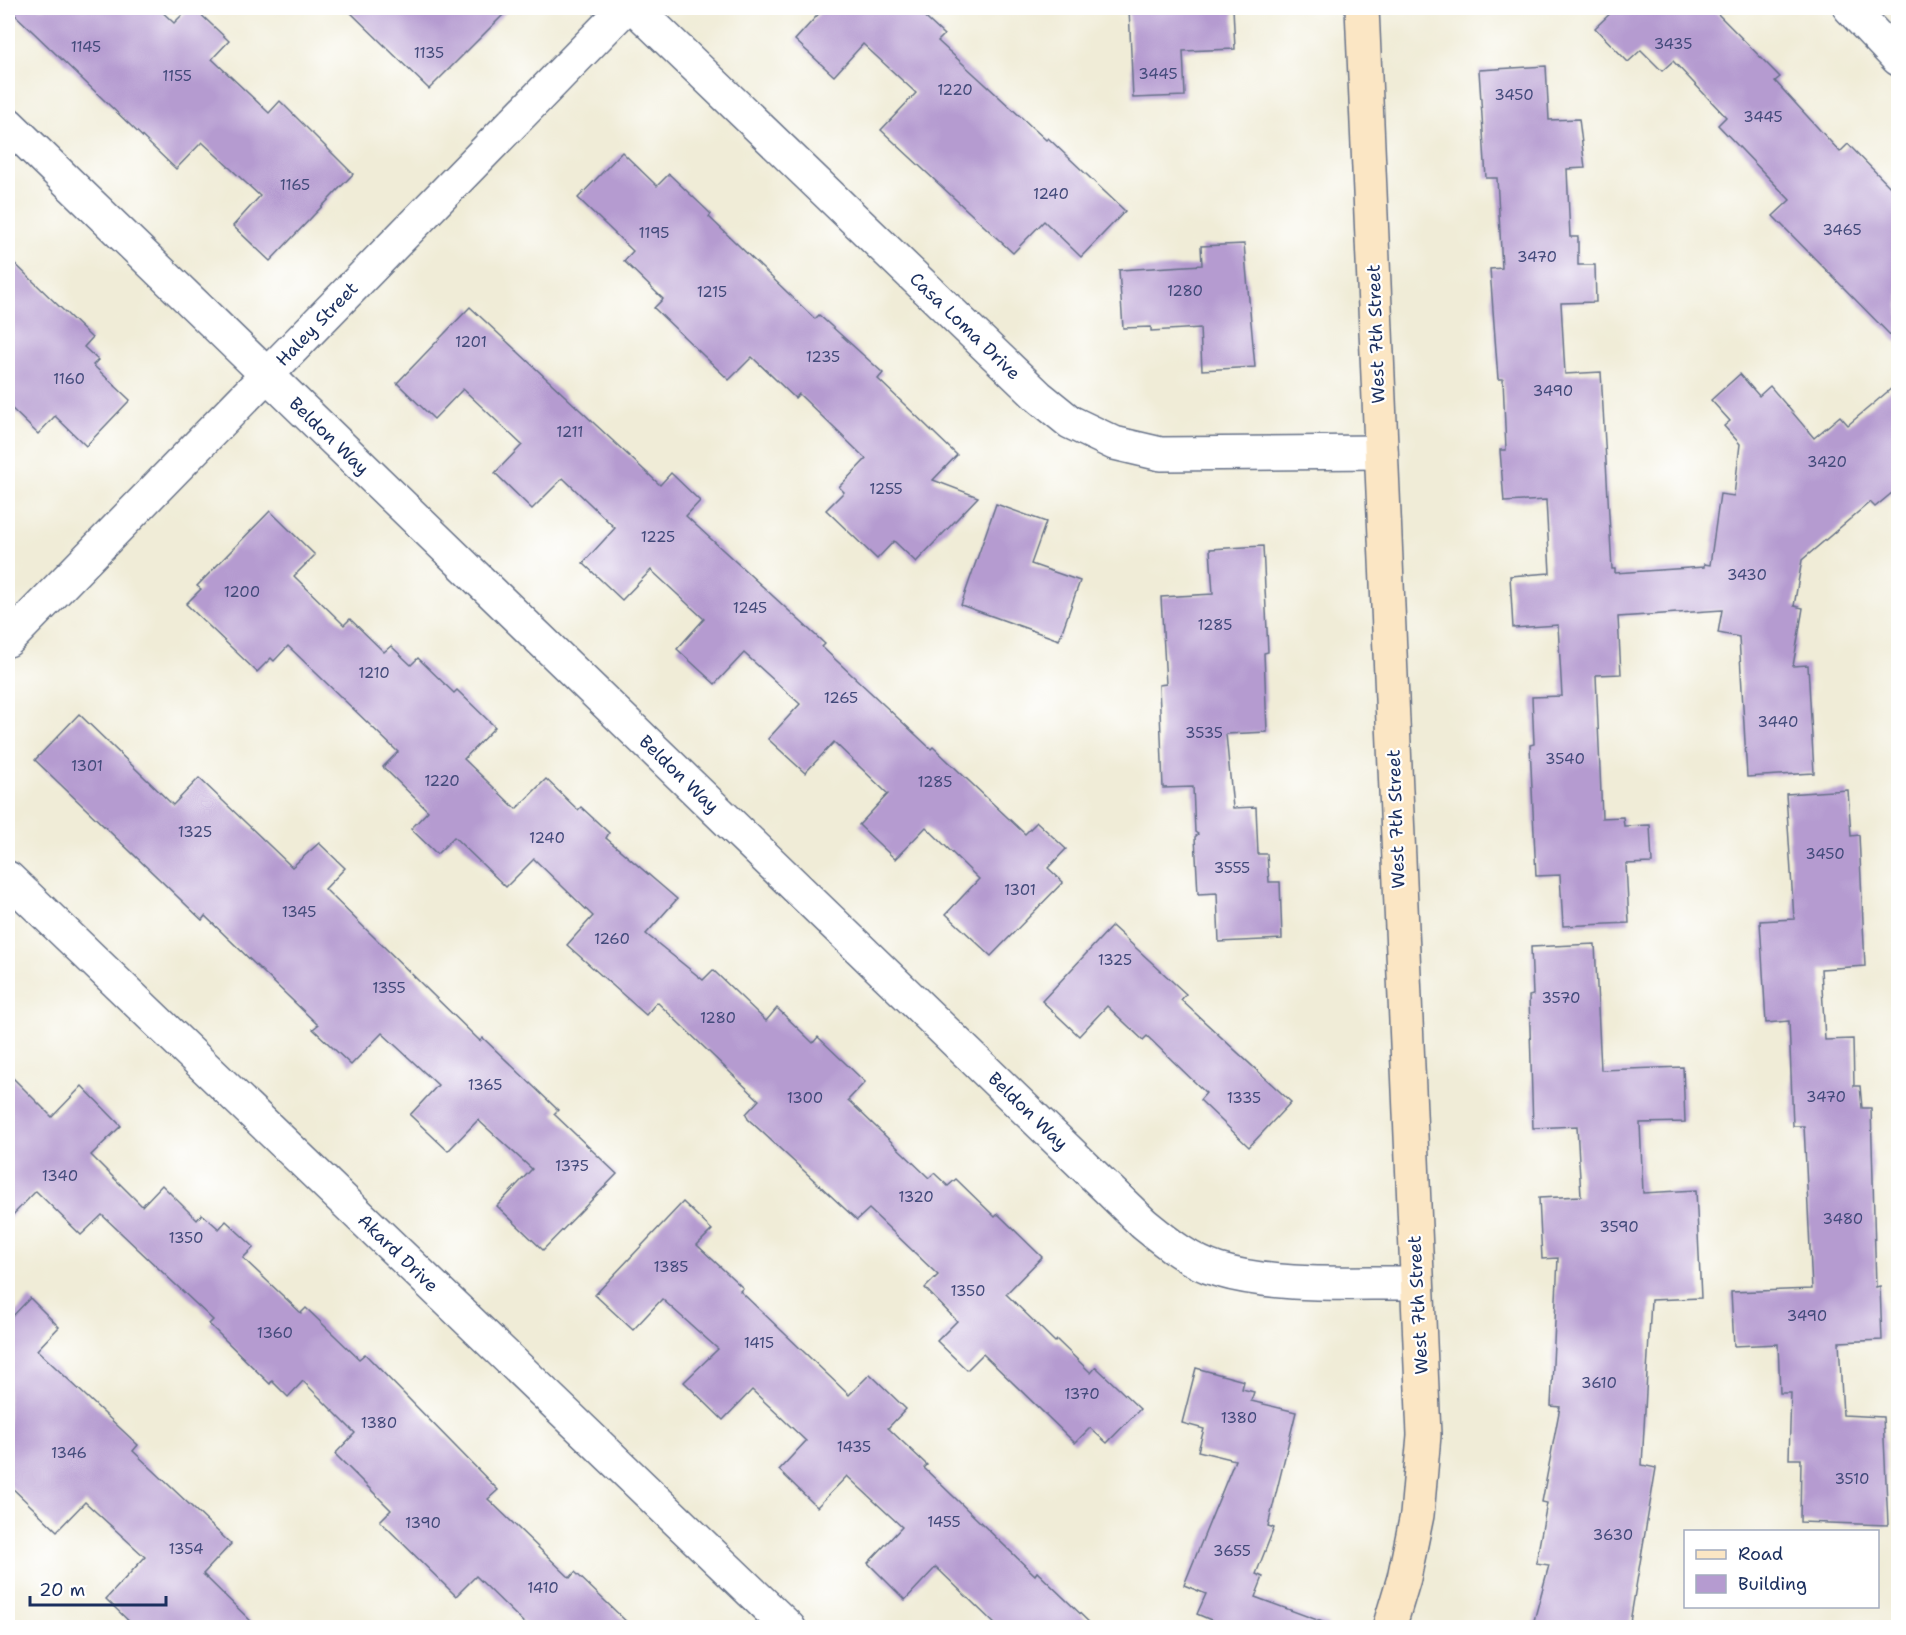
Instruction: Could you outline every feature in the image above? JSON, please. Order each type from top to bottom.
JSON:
[{"type":"main road","name":"West 7th Street","points":[[1362,8],[1424,1435],[1417,1515],[1404,1578],[1389,1628]]},
{"type":"street","name":"Haley Street","points":[[8,640],[625,8]]},
{"type":"street","name":"Casa Loma Drive","points":[[635,8],[1038,396],[1070,422],[1114,443],[1161,453],[1381,452]]},
{"type":"street","points":[[1850,8],[1899,59]]},
{"type":"street","name":"Beldon Way","points":[[8,124],[1136,1215],[1172,1247],[1216,1270],[1262,1280],[1416,1283]]},
{"type":"street","name":"Akard Drive","points":[[8,878],[789,1628]]},
{"type":"building","points":[[8,8],[158,8],[174,23],[189,8],[194,8],[229,41],[212,59],[269,113],[280,101],[353,174],[270,261],[233,226],[260,196],[202,142],[176,169]]},
{"type":"building","points":[[346,8],[510,8],[429,89]]},
{"type":"building","points":[[824,8],[915,8],[944,35],[938,41],[1046,140],[1048,138],[1125,211],[1081,257],[1044,221],[1013,253],[881,130],[916,93],[863,44],[834,76],[795,40]]},
{"type":"building","points":[[1129,8],[1233,8],[1235,49],[1183,51],[1185,96],[1133,98]]},
{"type":"building","points":[[1616,8],[1712,8],[1780,77],[1775,81],[1840,152],[1848,144],[1899,196],[1899,344],[1773,216],[1790,200],[1718,125],[1726,117],[1673,61],[1662,71],[1641,50],[1628,62],[1595,28]]},
{"type":"building","points":[[1546,66],[1549,120],[1579,119],[1585,168],[1567,169],[1570,237],[1578,237],[1578,265],[1595,265],[1596,302],[1561,303],[1565,374],[1601,372],[1612,569],[1615,569],[1615,573],[1710,565],[1720,494],[1734,496],[1740,444],[1724,426],[1730,421],[1711,400],[1740,374],[1759,396],[1770,386],[1814,438],[1840,416],[1848,425],[1899,382],[1899,487],[1875,507],[1870,502],[1802,560],[1794,606],[1803,608],[1793,666],[1808,665],[1814,773],[1747,777],[1739,637],[1718,633],[1722,610],[1618,617],[1621,674],[1596,675],[1602,818],[1623,817],[1624,826],[1650,825],[1652,863],[1626,864],[1629,923],[1563,926],[1560,875],[1536,876],[1530,745],[1534,744],[1532,697],[1562,696],[1558,625],[1513,628],[1510,576],[1550,573],[1546,500],[1504,502],[1500,450],[1506,450],[1503,379],[1498,379],[1490,269],[1502,268],[1497,178],[1486,178],[1479,70]]},
{"type":"building","points":[[622,152],[657,186],[669,174],[711,214],[709,217],[815,319],[819,315],[883,373],[878,379],[957,455],[933,480],[978,497],[916,562],[894,541],[877,559],[826,510],[844,492],[839,487],[866,459],[799,394],[795,398],[752,357],[729,380],[654,308],[663,299],[624,261],[633,251],[578,198]]},
{"type":"building","points":[[1244,244],[1255,367],[1202,370],[1200,328],[1151,331],[1151,327],[1123,328],[1119,270],[1202,265],[1201,246]]},
{"type":"building","points":[[8,257],[92,338],[84,347],[98,360],[93,365],[130,400],[86,446],[55,416],[38,434],[8,405]]},
{"type":"building","points":[[470,307],[660,485],[671,473],[700,501],[686,516],[825,644],[822,647],[931,749],[933,747],[1025,834],[1037,822],[1066,849],[1048,868],[1063,882],[991,956],[946,914],[979,879],[926,827],[895,859],[859,825],[888,794],[834,742],[805,773],[768,739],[800,704],[744,653],[715,684],[677,649],[704,619],[651,570],[622,600],[583,563],[615,528],[563,478],[532,509],[495,473],[522,445],[463,389],[434,419],[397,383]]},
{"type":"building","points":[[996,504],[1046,522],[1031,564],[1080,581],[1059,640],[961,605]]},
{"type":"building","points":[[270,511],[315,555],[294,576],[344,625],[350,619],[384,652],[391,646],[411,665],[418,658],[454,693],[457,690],[495,727],[464,759],[516,809],[546,779],[578,810],[581,807],[609,833],[606,838],[677,899],[646,934],[703,980],[713,970],[766,1021],[777,1008],[813,1043],[818,1037],[865,1082],[848,1100],[929,1178],[934,1173],[948,1186],[956,1179],[995,1217],[998,1214],[1042,1257],[1006,1294],[1055,1342],[1057,1340],[1091,1373],[1096,1367],[1140,1409],[1107,1443],[1090,1428],[1075,1443],[983,1354],[967,1370],[937,1341],[957,1321],[925,1288],[938,1275],[869,1209],[857,1220],[748,1119],[746,1114],[759,1100],[657,1002],[646,1015],[567,945],[593,916],[534,859],[506,887],[454,837],[437,854],[411,829],[428,811],[383,767],[398,752],[288,646],[274,661],[271,658],[257,672],[186,604],[201,589],[197,586]]},
{"type":"building","points":[[1263,546],[1268,652],[1264,653],[1267,732],[1226,734],[1233,808],[1256,807],[1258,854],[1267,854],[1269,882],[1280,882],[1282,939],[1219,942],[1217,893],[1198,894],[1195,837],[1198,834],[1195,832],[1193,787],[1163,788],[1159,685],[1166,684],[1161,597],[1213,594],[1210,549]]},
{"type":"building","points":[[79,714],[173,805],[199,778],[292,867],[319,843],[345,868],[325,889],[480,1041],[483,1038],[558,1110],[554,1114],[617,1174],[543,1250],[497,1206],[532,1169],[478,1120],[448,1151],[410,1115],[438,1085],[382,1033],[351,1065],[313,1029],[318,1025],[205,916],[202,920],[35,760]]},
{"type":"building","points":[[1848,790],[1851,836],[1859,835],[1865,966],[1821,969],[1825,1040],[1853,1039],[1854,1086],[1860,1086],[1862,1108],[1871,1108],[1876,1287],[1880,1286],[1882,1340],[1839,1342],[1843,1415],[1883,1417],[1888,1525],[1800,1522],[1801,1459],[1789,1459],[1791,1393],[1780,1393],[1778,1344],[1734,1346],[1731,1292],[1812,1289],[1804,1126],[1793,1126],[1789,1021],[1766,1023],[1760,921],[1794,919],[1786,794]]},
{"type":"building","points":[[1112,926],[1186,994],[1181,1000],[1291,1102],[1249,1147],[1200,1100],[1206,1093],[1147,1036],[1143,1040],[1107,1006],[1079,1036],[1042,1001]]},
{"type":"building","points":[[1595,944],[1601,1070],[1683,1067],[1685,1122],[1640,1123],[1643,1193],[1696,1190],[1701,1298],[1651,1300],[1642,1465],[1656,1468],[1629,1628],[1532,1628],[1549,1565],[1536,1563],[1547,1503],[1542,1502],[1560,1407],[1551,1406],[1558,1258],[1542,1259],[1539,1198],[1581,1196],[1577,1126],[1533,1128],[1529,996],[1533,995],[1531,947]]},
{"type":"building","points":[[8,1073],[52,1117],[82,1086],[121,1126],[91,1155],[142,1206],[162,1185],[197,1220],[202,1214],[219,1229],[226,1221],[254,1247],[243,1258],[301,1313],[306,1308],[359,1359],[365,1354],[498,1490],[488,1499],[570,1578],[575,1572],[633,1628],[529,1628],[476,1576],[456,1596],[380,1521],[391,1510],[335,1454],[355,1433],[303,1381],[288,1397],[272,1381],[270,1384],[209,1324],[213,1320],[102,1215],[81,1235],[36,1191],[8,1220]]},
{"type":"building","points":[[683,1202],[712,1230],[697,1245],[743,1288],[740,1291],[849,1395],[870,1374],[906,1409],[888,1428],[927,1465],[924,1468],[1035,1575],[1037,1572],[1095,1628],[999,1628],[936,1567],[905,1600],[868,1563],[902,1527],[847,1476],[817,1507],[779,1470],[806,1441],[752,1390],[723,1420],[684,1382],[718,1349],[662,1299],[633,1330],[595,1295]]},
{"type":"building","points":[[30,1298],[59,1327],[37,1350],[138,1445],[133,1451],[231,1544],[203,1574],[258,1628],[136,1628],[106,1599],[145,1557],[85,1502],[57,1531],[8,1484],[8,1321]]},
{"type":"building","points":[[1196,1368],[1244,1381],[1242,1389],[1254,1392],[1251,1401],[1296,1412],[1268,1526],[1274,1528],[1256,1574],[1263,1577],[1255,1597],[1328,1624],[1327,1628],[1230,1628],[1197,1614],[1206,1594],[1184,1585],[1235,1460],[1198,1451],[1204,1429],[1182,1423]]}]
